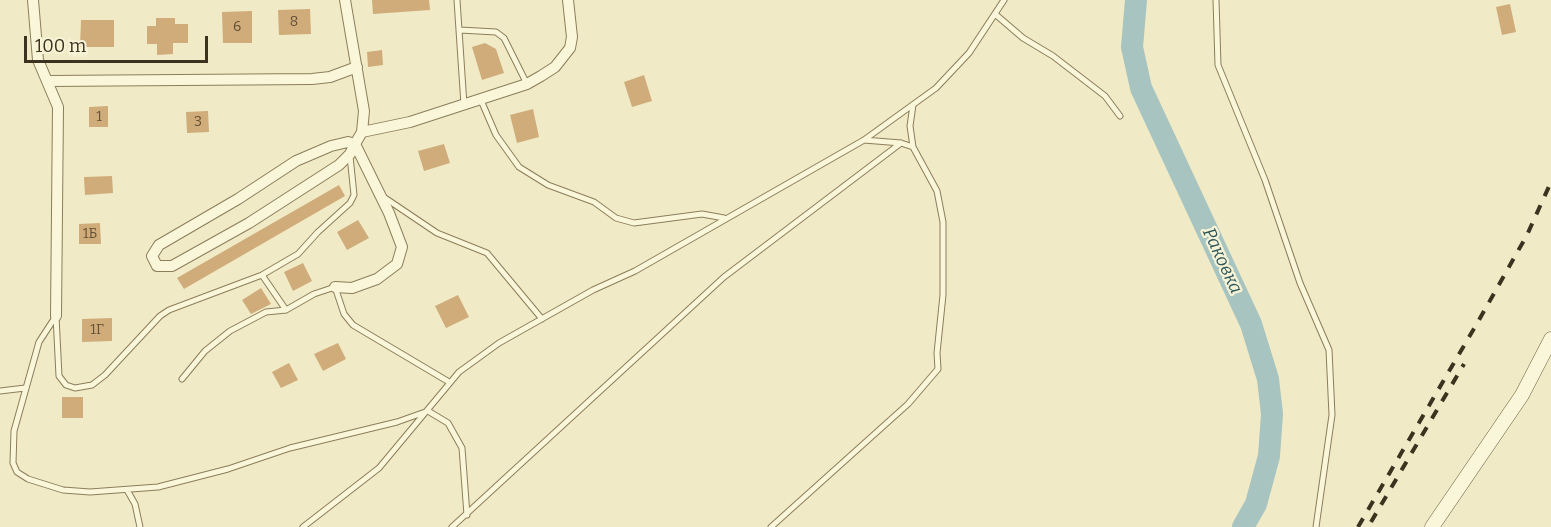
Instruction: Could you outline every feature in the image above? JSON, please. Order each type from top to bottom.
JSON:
[{"type":"main road","points":[[1432,527],[1522,395],[1551,339]]},
{"type":"street","points":[[33,0],[38,60],[58,107],[56,315]]},
{"type":"street","points":[[335,287],[352,288],[377,279],[397,264],[402,247],[381,196],[352,149],[348,142],[331,146],[296,161],[238,199],[159,245],[152,256],[157,266],[172,266],[249,223],[339,165],[352,149],[362,132],[364,111],[345,0]]},
{"type":"street","points":[[362,132],[410,122],[527,84],[555,67],[570,48],[572,21],[568,0]]},
{"type":"street","points":[[48,81],[312,79],[330,77],[357,68]]},
{"type":"lane","points":[[457,0],[464,105]]},
{"type":"lane","points":[[303,527],[379,468],[459,372],[499,343],[542,318],[635,271],[724,218],[864,140],[936,88],[969,53],[1004,0]]},
{"type":"lane","points":[[1216,0],[1218,65],[1265,180],[1300,283],[1329,350],[1332,414],[1316,527]]},
{"type":"lane","points":[[995,14],[1023,38],[1053,57],[1105,96],[1120,116]]},
{"type":"lane","points":[[460,30],[496,32],[504,38],[527,84]]},
{"type":"lane","points":[[480,98],[496,135],[519,168],[548,185],[594,202],[616,218],[634,223],[702,214],[724,218]]},
{"type":"lane","points":[[771,527],[908,404],[938,369],[937,353],[943,295],[943,222],[937,191],[913,147],[910,126],[913,105]]},
{"type":"lane","points":[[864,140],[901,142],[913,147]]},
{"type":"lane","points":[[452,527],[724,276],[901,142]]},
{"type":"lane","points":[[56,315],[59,376],[66,385],[75,388],[92,385],[105,375],[160,316],[169,310],[262,275],[298,254],[350,203],[354,195],[352,149]]},
{"type":"lane","points":[[381,196],[437,233],[486,253],[542,318]]},
{"type":"lane","points":[[262,275],[286,310]]},
{"type":"lane","points":[[182,379],[204,351],[230,331],[266,312],[286,310],[314,294],[335,287],[344,314],[353,325],[450,382]]},
{"type":"lane","points":[[56,315],[42,335],[14,431],[13,463],[17,472],[41,485],[63,490],[127,490],[192,480],[290,448],[397,422],[428,411]]},
{"type":"lane","points":[[0,391],[25,388]]},
{"type":"lane","points":[[428,411],[448,423],[462,448],[467,515]]},
{"type":"lane","points":[[127,490],[135,504],[140,527]]},
{"type":"building","points":[[372,0],[429,0],[430,10],[373,14]]},
{"type":"building","points":[[1510,4],[1516,32],[1502,35],[1496,7]]},
{"type":"building","points":[[310,9],[311,34],[279,35],[278,10]]},
{"type":"building","points":[[252,11],[252,43],[223,43],[222,12]]},
{"type":"building","points":[[156,18],[175,18],[175,24],[188,24],[188,43],[173,43],[173,54],[157,55],[157,44],[147,44],[147,26],[156,26]]},
{"type":"building","points":[[81,20],[114,20],[114,47],[80,47]]},
{"type":"building","points":[[485,43],[496,49],[504,73],[482,80],[472,47]]},
{"type":"building","points":[[382,50],[383,65],[368,67],[367,52]]},
{"type":"building","points":[[644,75],[652,101],[632,107],[624,82]]},
{"type":"building","points":[[108,106],[108,127],[89,127],[89,107]]},
{"type":"building","points":[[533,109],[539,137],[517,143],[510,115]]},
{"type":"building","points":[[208,111],[209,132],[187,133],[186,112]]},
{"type":"building","points":[[444,144],[450,163],[424,171],[418,151]]},
{"type":"building","points":[[112,176],[113,193],[85,195],[84,177]]},
{"type":"building","points":[[339,185],[345,196],[184,289],[177,278]]},
{"type":"building","points":[[358,220],[369,238],[347,250],[337,232]]},
{"type":"building","points":[[100,223],[101,244],[79,244],[79,224]]},
{"type":"building","points":[[303,263],[312,281],[293,291],[284,272]]},
{"type":"building","points":[[261,288],[271,304],[251,314],[242,300]]},
{"type":"building","points":[[458,295],[469,317],[446,328],[435,306]]},
{"type":"building","points":[[112,318],[112,341],[82,342],[82,319]]},
{"type":"building","points":[[338,343],[346,359],[323,371],[314,354]]},
{"type":"building","points":[[289,363],[298,380],[281,388],[272,372]]},
{"type":"building","points":[[62,397],[83,397],[83,418],[62,418]]},
{"type":"waterway","name":"Раковка","points":[[1136,0],[1132,47],[1141,88],[1251,324],[1268,379],[1272,414],[1269,456],[1256,504],[1243,527]]},
{"type":"railway","points":[[1358,527],[1527,235],[1551,182]]},
{"type":"railway","points":[[1371,522],[1464,364]]}]
